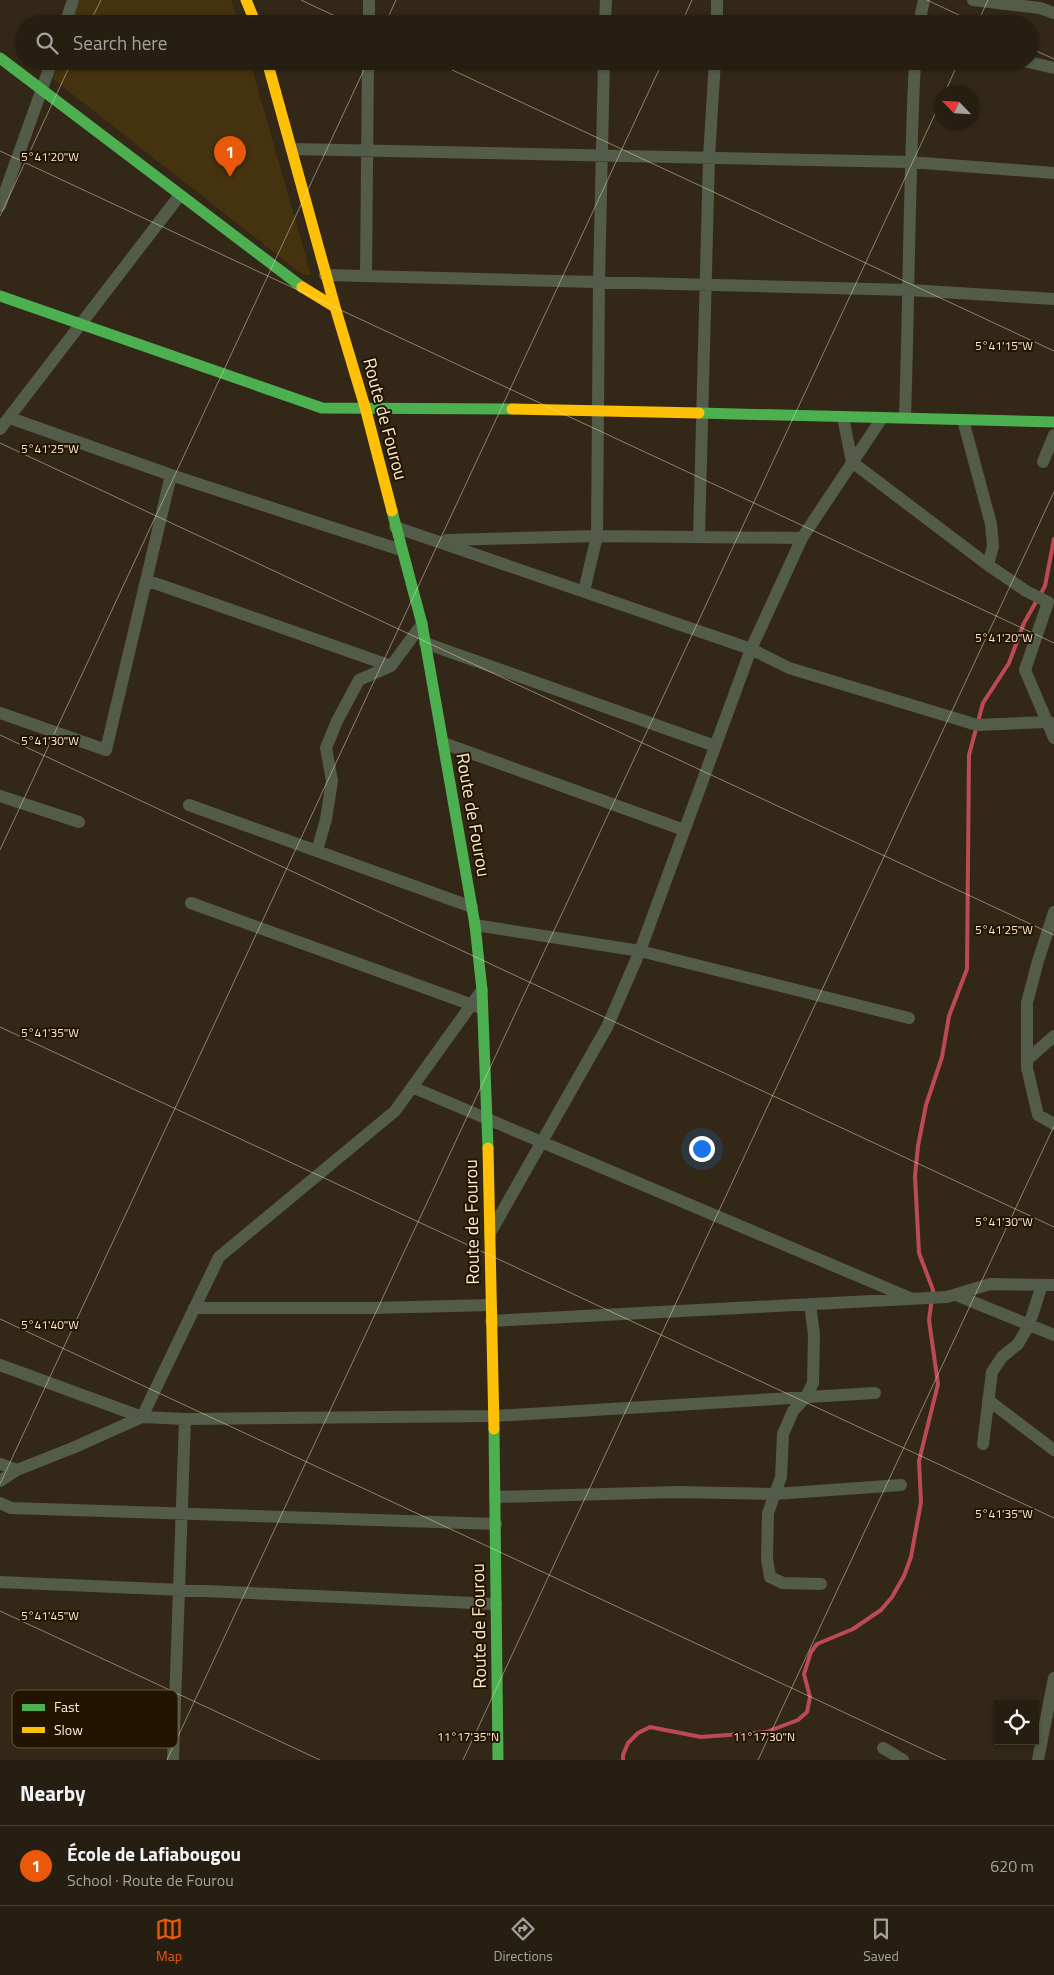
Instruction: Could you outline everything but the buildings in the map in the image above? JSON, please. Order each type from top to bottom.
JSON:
[{"type":"main road","points":[[246,0],[253,15]]},
{"type":"main road","points":[[0,58],[15,70]]},
{"type":"main road","points":[[15,70],[299,285],[335,307]]},
{"type":"main road","name":"Route de Fourou","points":[[270,70],[325,275],[365,407],[401,550],[422,624],[475,925],[482,990]]},
{"type":"main road","points":[[0,296],[322,408],[704,412],[1054,422]]},
{"type":"main road","name":"Route de Fourou","points":[[477,1007],[488,1119],[496,1524],[498,1760]]},
{"type":"street","points":[[68,15],[73,0]]},
{"type":"street","points":[[256,0],[257,15]]},
{"type":"street","points":[[369,0],[369,15]]},
{"type":"street","points":[[605,15],[606,0]]},
{"type":"street","points":[[717,0],[717,15]]},
{"type":"street","points":[[921,15],[924,0]]},
{"type":"street","points":[[973,0],[1043,4],[1054,13]]},
{"type":"street","points":[[1039,64],[1054,68]]},
{"type":"street","points":[[0,206],[49,70]]},
{"type":"street","points":[[366,275],[368,70]]},
{"type":"street","points":[[584,591],[597,536],[599,281],[604,70]]},
{"type":"street","points":[[699,537],[704,412],[709,157],[714,70]]},
{"type":"street","points":[[905,417],[910,290],[910,162],[915,70]]},
{"type":"street","points":[[292,149],[910,162],[1054,173]]},
{"type":"street","points":[[0,429],[180,195]]},
{"type":"street","points":[[325,275],[910,290],[1054,299]]},
{"type":"street","points":[[843,416],[852,462],[988,565],[1026,591],[1050,603],[1025,670],[1051,723],[1054,738]]},
{"type":"street","points":[[10,418],[171,475],[401,550]]},
{"type":"street","points":[[489,1234],[607,1027],[640,951],[751,649],[802,538],[882,418]]},
{"type":"street","points":[[963,420],[991,524],[994,546],[988,565]]},
{"type":"street","points":[[1043,462],[1054,435]]},
{"type":"street","points":[[0,713],[106,750],[171,475]]},
{"type":"street","points":[[395,527],[751,649],[789,668],[977,725],[1051,723]]},
{"type":"street","points":[[437,540],[597,536],[802,538]]},
{"type":"street","points":[[146,580],[390,666]]},
{"type":"street","points":[[317,851],[326,819],[332,781],[326,748],[337,721],[359,680],[390,666],[422,624]]},
{"type":"street","points":[[426,643],[715,746]]},
{"type":"street","points":[[443,742],[684,830]]},
{"type":"street","points":[[0,796],[78,822]]},
{"type":"street","points":[[189,805],[472,908]]},
{"type":"street","points":[[191,903],[477,1007]]},
{"type":"street","points":[[1054,912],[1027,1003],[1027,1068],[1038,1115],[1054,1124]]},
{"type":"street","points":[[475,925],[640,951],[909,1018]]},
{"type":"street","points":[[0,1482],[17,1470],[75,1447],[142,1416],[218,1257],[395,1111],[412,1087],[477,1007],[482,990]]},
{"type":"street","points":[[1027,1060],[1054,1036]]},
{"type":"street","points":[[412,1087],[918,1299]]},
{"type":"street","points":[[491,1320],[940,1298],[990,1284],[1048,1285],[1018,1344],[1002,1357],[992,1372],[983,1444]]},
{"type":"street","points":[[956,1295],[1054,1335]]},
{"type":"street","points":[[810,1304],[815,1352],[813,1383],[806,1397],[793,1411],[782,1434],[781,1478],[768,1513],[767,1559],[770,1577],[783,1583],[821,1584]]},
{"type":"street","points":[[194,1308],[491,1306]]},
{"type":"street","points":[[0,1365],[142,1416],[185,1419],[494,1416],[875,1393]]},
{"type":"street","points":[[988,1400],[1054,1450]]},
{"type":"street","points":[[175,1690],[185,1419]]},
{"type":"street","points":[[0,1464],[17,1470]]},
{"type":"street","points":[[495,1497],[677,1492],[775,1494],[901,1485]]},
{"type":"street","points":[[0,1503],[11,1508],[496,1524]]},
{"type":"street","points":[[0,1582],[496,1604]]},
{"type":"street","points":[[1038,1760],[1054,1678]]},
{"type":"street","points":[[883,1748],[903,1760]]},
{"type":"shaded area","points":[[79,0],[231,0],[236,15],[74,15]]},
{"type":"shaded area","points":[[56,70],[253,70],[311,275],[303,275],[53,79]]},
{"type":"waterway","points":[[623,1760],[628,1743],[638,1733],[650,1727],[701,1737],[766,1732],[798,1720],[807,1712],[810,1697],[804,1674],[811,1652],[817,1644],[853,1629],[881,1610],[892,1597],[904,1576],[911,1557],[921,1502],[919,1461],[938,1384],[929,1320],[933,1290],[919,1253],[915,1176],[918,1146],[926,1105],[942,1057],[949,1016],[967,969],[969,755],[983,703],[1009,663],[1024,623],[1045,586],[1054,539]]},
{"type":"traffic: fast","points":[[0,58],[15,69]]},
{"type":"traffic: fast","points":[[16,70],[302,287]]},
{"type":"traffic: fast","points":[[0,296],[322,408],[512,409]]},
{"type":"traffic: fast","points":[[699,413],[1054,422]]},
{"type":"traffic: fast","points":[[392,511],[422,624],[475,925],[482,990],[488,1148]]},
{"type":"traffic: fast","points":[[494,1429],[498,1760]]},
{"type":"traffic: slow","points":[[246,0],[252,15]]},
{"type":"traffic: slow","points":[[269,70],[335,307]]},
{"type":"traffic: slow","points":[[302,287],[335,307],[365,407],[392,511]]},
{"type":"traffic: slow","points":[[512,409],[699,413]]},
{"type":"traffic: slow","points":[[488,1148],[494,1429]]},
{"type":"place","name":"École de Lafiabougou","points":[[230,177]]}]
